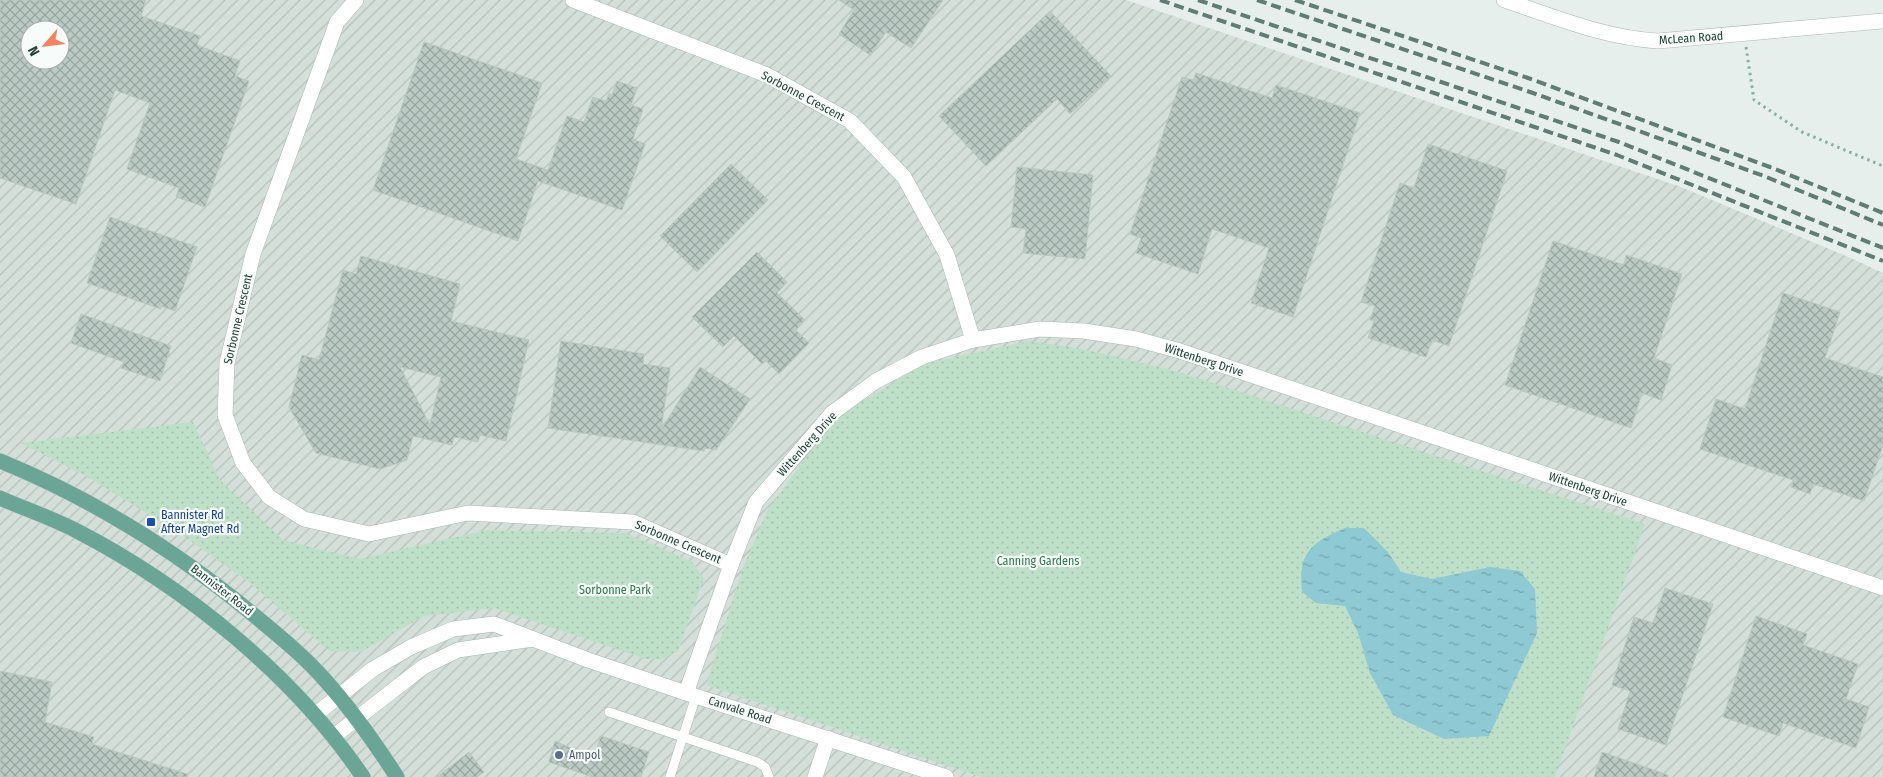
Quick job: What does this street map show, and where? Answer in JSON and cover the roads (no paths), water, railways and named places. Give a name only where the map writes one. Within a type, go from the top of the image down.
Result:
[{"type":"main road","name":"Bannister Road","points":[[0,461],[45,480],[93,504],[189,564],[281,638],[310,664],[357,719],[397,777]]},
{"type":"main road","points":[[0,498],[75,530],[168,584],[245,647],[315,715],[363,777]]},
{"type":"street","name":"Sorbonne Crescent","points":[[356,0],[337,22],[253,254],[227,363],[225,415],[243,463],[269,497],[304,519],[369,534],[468,513],[633,522],[731,565]]},
{"type":"street","name":"Sorbonne Crescent","points":[[573,0],[767,75],[850,121],[904,177],[947,255],[973,340]]},
{"type":"street","name":"McLean Road","points":[[1504,0],[1609,35],[1633,40],[1658,41],[1883,20]]},
{"type":"street","name":"Wittenberg Drive","points":[[691,694],[731,565],[756,502],[832,413],[876,381],[922,357],[973,340],[1040,329],[1084,330],[1136,339],[1190,354],[1883,588]]},
{"type":"street","name":"Canvale Road","points":[[315,715],[373,669],[403,651],[453,629],[494,624],[691,694],[946,777]]},
{"type":"street","name":"Canvale Road","points":[[333,737],[423,667],[458,650],[535,639]]},
{"type":"street","points":[[815,777],[828,738]]},
{"type":"lane","points":[[670,777],[683,736],[691,694]]},
{"type":"lane","points":[[609,712],[757,762],[765,767],[769,777]]},
{"type":"water","points":[[1345,528],[1364,528],[1388,552],[1401,572],[1432,579],[1490,567],[1520,571],[1535,589],[1537,633],[1489,736],[1444,739],[1393,715],[1370,673],[1358,633],[1345,606],[1316,603],[1302,592],[1302,568],[1309,551],[1323,539]]},
{"type":"railway","points":[[1160,0],[1617,155],[1883,261]]},
{"type":"railway","points":[[1198,0],[1619,142],[1883,248]]},
{"type":"railway","points":[[1257,0],[1533,93],[1764,176],[1883,225]]},
{"type":"railway","points":[[1295,0],[1528,78],[1770,167],[1883,213]]},
{"type":"place","name":"Bannister Rd After Magnet Rd","points":[[151,522]]},
{"type":"place","name":"Ampol","points":[[559,755]]},
{"type":"park label","name":"Canning Gardens","points":[[1038,561]]},
{"type":"park label","name":"Sorbonne Park","points":[[615,590]]}]
